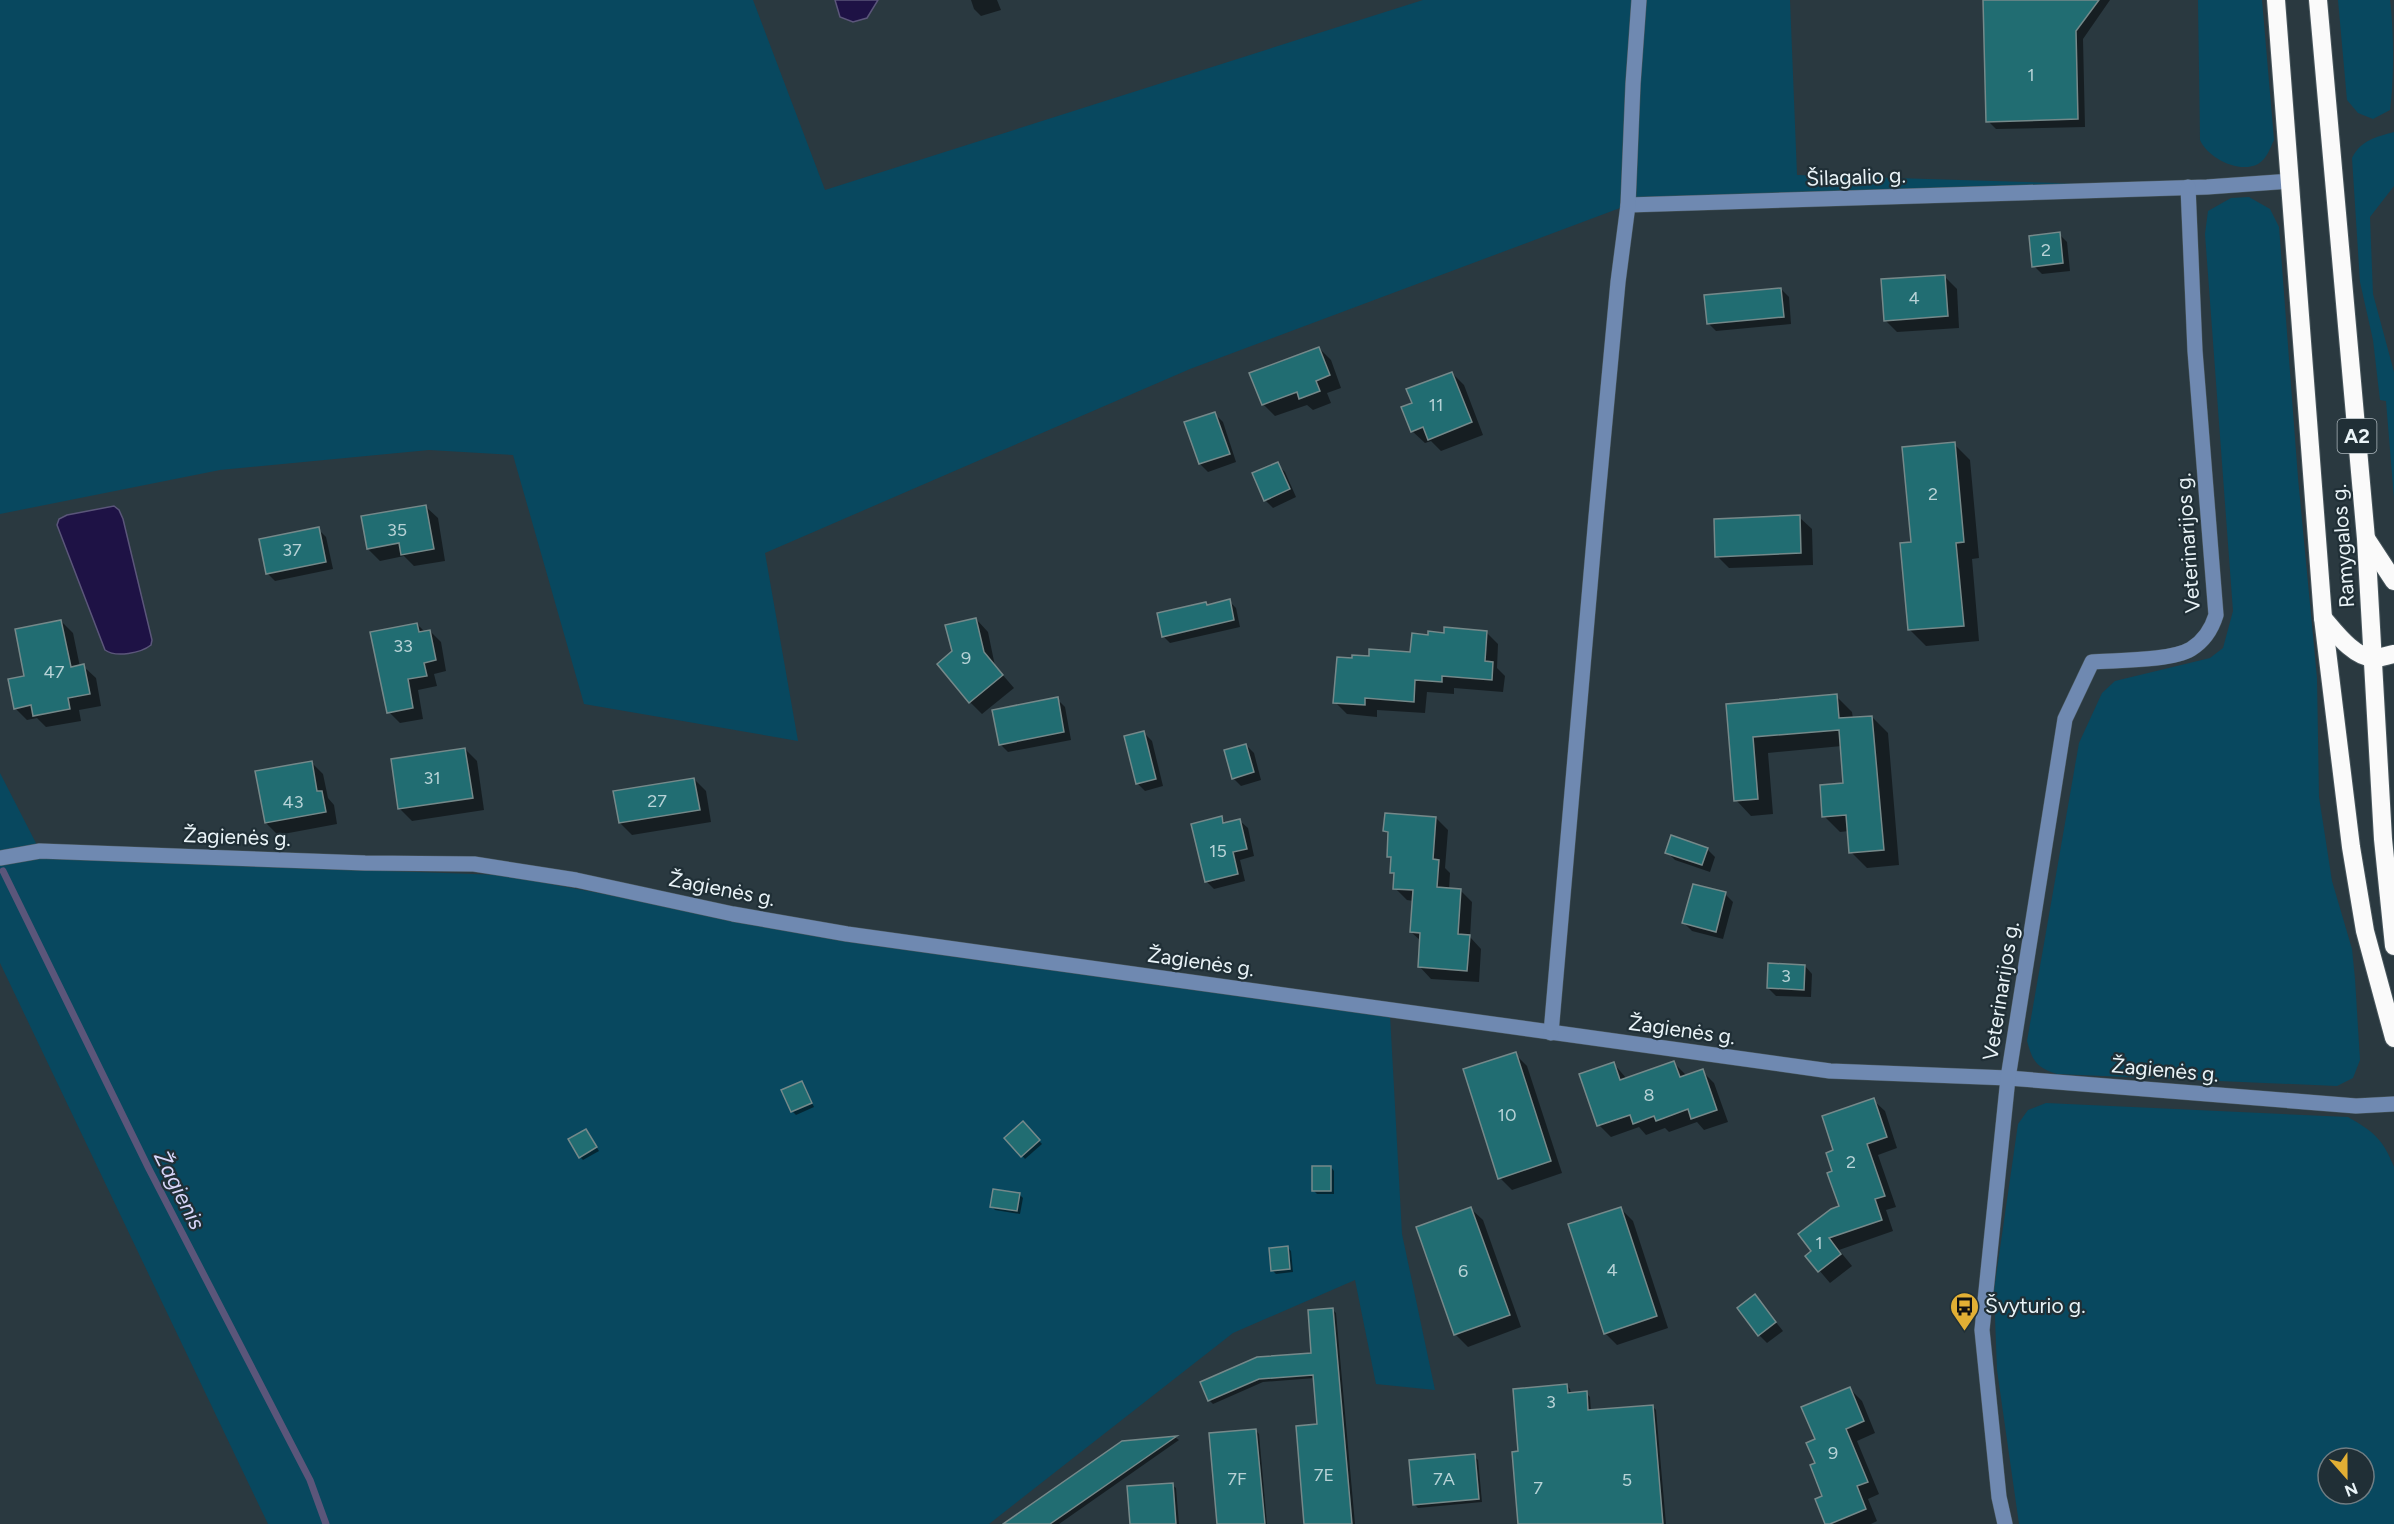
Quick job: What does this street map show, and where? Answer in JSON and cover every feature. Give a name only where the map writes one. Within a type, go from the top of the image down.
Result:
[{"type":"highway","name":"A2","points":[[2276,0],[2324,618],[2349,835],[2363,920],[2376,977],[2394,1038]]},
{"type":"highway","name":"Ramygalos g.","points":[[2318,0],[2366,539],[2384,839],[2394,946]]},
{"type":"highway","points":[[2366,539],[2394,580]]},
{"type":"highway","points":[[2324,618],[2342,640],[2358,652],[2373,659],[2394,654]]},
{"type":"street","points":[[1551,1033],[1596,517],[1618,282],[1628,205],[1639,0]]},
{"type":"street","name":"Šilagalio g.","points":[[1628,205],[2291,182]]},
{"type":"street","name":"Veterinarijos g.","points":[[2008,1078],[2065,719],[2092,662],[2174,655],[2191,649],[2211,629],[2216,615],[2195,351],[2188,187]]},
{"type":"street","name":"Žagienės g.","points":[[3,857],[40,851],[365,863],[474,864],[576,880],[733,914],[848,934],[1830,1071],[2008,1078],[2356,1106],[2394,1104]]},
{"type":"street","points":[[2005,1524],[1999,1497],[1982,1330],[2008,1078]]},
{"type":"shaded area","points":[[0,0],[753,0],[825,190],[1423,0],[1790,0],[1797,175],[2188,187],[1628,205],[1190,369],[765,553],[798,741],[584,704],[513,455],[429,450],[220,470],[0,514]]},
{"type":"shaded area","points":[[835,0],[878,0],[867,18],[853,22],[840,17]]},
{"type":"shaded area","points":[[2198,0],[2262,0],[2274,140],[2261,162],[2250,167],[2233,166],[2217,158],[2204,147],[2200,140]]},
{"type":"shaded area","points":[[2338,0],[2390,0],[2393,56],[2390,110],[2373,119],[2358,113],[2347,100]]},
{"type":"shaded area","points":[[2394,132],[2394,186],[2370,217],[2373,294],[2394,372],[2394,499],[2386,401],[2380,400],[2373,340],[2360,282],[2352,158],[2364,143]]},
{"type":"shaded area","points":[[2249,197],[2270,209],[2279,227],[2298,478],[2317,678],[2319,797],[2332,881],[2352,949],[2360,1060],[2353,1078],[2337,1086],[2057,1074],[2036,1063],[2027,1041],[2079,743],[2102,693],[2115,681],[2210,658],[2223,648],[2233,611],[2205,234],[2208,211],[2231,198]]},
{"type":"shaded area","points":[[114,506],[119,510],[123,519],[152,640],[151,645],[147,648],[122,654],[105,650],[57,525],[59,519],[67,515]]},
{"type":"shaded area","points":[[0,773],[40,851],[299,868],[502,875],[844,939],[1390,1015],[1402,1234],[1435,1390],[1376,1384],[1355,1280],[1233,1333],[989,1524],[268,1524],[0,963]]},
{"type":"shaded area","points":[[2046,1103],[2348,1117],[2377,1137],[2386,1149],[2394,1167],[2394,1524],[2019,1524],[1997,1370],[1994,1290],[2018,1124],[2028,1110]]},
{"type":"building","points":[[1983,0],[2099,0],[2076,31],[2078,119],[1986,122]]},
{"type":"building","points":[[2060,232],[2063,263],[2032,267],[2029,236]]},
{"type":"building","points":[[1945,275],[1948,316],[1884,321],[1881,279]]},
{"type":"building","points":[[1781,288],[1784,317],[1707,324],[1704,295]]},
{"type":"building","points":[[1319,347],[1330,375],[1316,381],[1320,391],[1299,399],[1297,392],[1262,405],[1249,373]]},
{"type":"building","points":[[1452,372],[1472,422],[1428,440],[1423,427],[1411,432],[1401,407],[1412,403],[1406,389]]},
{"type":"building","points":[[1215,412],[1230,454],[1199,464],[1184,422]]},
{"type":"building","points":[[1955,442],[1964,542],[1956,543],[1964,626],[1908,630],[1900,543],[1911,542],[1902,447]]},
{"type":"building","points":[[1278,462],[1290,489],[1264,501],[1252,473]]},
{"type":"building","points":[[426,505],[434,549],[401,555],[399,543],[367,549],[361,516]]},
{"type":"building","points":[[1800,515],[1801,553],[1715,557],[1714,519]]},
{"type":"building","points":[[319,527],[326,562],[266,574],[259,539]]},
{"type":"building","points":[[1230,599],[1234,620],[1162,637],[1157,613]]},
{"type":"building","points":[[976,618],[984,652],[1003,675],[969,703],[937,664],[952,651],[945,625]]},
{"type":"building","points":[[61,620],[71,667],[84,664],[90,694],[68,698],[70,709],[33,716],[31,705],[14,709],[8,679],[24,676],[15,629]]},
{"type":"building","points":[[417,623],[419,632],[430,630],[436,660],[424,663],[427,676],[408,679],[413,708],[387,713],[370,632]]},
{"type":"building","points":[[1444,627],[1487,631],[1485,661],[1493,662],[1492,680],[1442,676],[1442,682],[1415,680],[1414,702],[1365,698],[1365,705],[1333,703],[1337,657],[1369,656],[1369,649],[1410,652],[1412,633],[1428,635],[1428,631],[1444,633]]},
{"type":"building","points":[[1837,694],[1839,718],[1872,716],[1884,850],[1849,853],[1846,815],[1822,817],[1820,785],[1843,783],[1839,730],[1753,737],[1758,799],[1734,801],[1726,704]]},
{"type":"building","points":[[1058,697],[1064,732],[999,745],[992,710]]},
{"type":"building","points":[[1144,731],[1156,779],[1136,784],[1124,736]]},
{"type":"building","points":[[1246,744],[1254,772],[1232,779],[1224,750]]},
{"type":"building","points":[[465,748],[473,798],[398,809],[391,759]]},
{"type":"building","points":[[312,761],[317,791],[322,791],[326,812],[265,823],[255,771]]},
{"type":"building","points":[[694,778],[700,810],[619,823],[613,791]]},
{"type":"building","points":[[1385,813],[1436,817],[1433,859],[1439,860],[1437,887],[1461,889],[1458,934],[1470,935],[1467,971],[1418,967],[1420,933],[1410,932],[1413,890],[1393,889],[1394,873],[1390,873],[1391,857],[1387,857],[1388,832],[1383,831]]},
{"type":"building","points":[[1222,816],[1223,823],[1240,819],[1247,849],[1233,852],[1238,874],[1205,882],[1191,824]]},
{"type":"building","points":[[1671,835],[1708,848],[1702,865],[1665,853]]},
{"type":"building","points":[[1693,884],[1726,892],[1716,932],[1682,923]]},
{"type":"building","points":[[1768,963],[1805,965],[1804,990],[1767,988]]},
{"type":"building","points":[[1516,1052],[1551,1161],[1498,1179],[1463,1069]]},
{"type":"building","points":[[1674,1061],[1680,1077],[1703,1069],[1717,1110],[1691,1119],[1688,1109],[1656,1121],[1654,1116],[1633,1124],[1630,1115],[1597,1126],[1579,1074],[1614,1062],[1620,1080]]},
{"type":"building","points":[[802,1081],[812,1103],[791,1112],[781,1090]]},
{"type":"building","points":[[1874,1098],[1887,1137],[1867,1144],[1885,1196],[1875,1199],[1882,1220],[1829,1238],[1841,1254],[1818,1272],[1805,1256],[1811,1251],[1798,1234],[1831,1209],[1839,1206],[1827,1173],[1832,1171],[1826,1153],[1833,1150],[1822,1116]]},
{"type":"building","points":[[1023,1121],[1040,1140],[1021,1157],[1004,1138]]},
{"type":"building","points":[[586,1129],[597,1147],[579,1158],[568,1139]]},
{"type":"building","points":[[1312,1166],[1331,1166],[1331,1191],[1312,1191]]},
{"type":"building","points":[[993,1189],[1020,1193],[1017,1211],[990,1207]]},
{"type":"building","points":[[1471,1207],[1510,1315],[1454,1335],[1416,1227]]},
{"type":"building","points":[[1621,1207],[1657,1316],[1604,1334],[1568,1224]]},
{"type":"building","points":[[1288,1246],[1290,1269],[1271,1271],[1269,1248]]},
{"type":"building","points":[[1755,1294],[1776,1322],[1758,1336],[1737,1308]]},
{"type":"building","points":[[1333,1308],[1352,1524],[1304,1524],[1296,1426],[1317,1424],[1313,1375],[1259,1379],[1208,1401],[1200,1382],[1257,1357],[1311,1353],[1308,1310]]},
{"type":"building","points":[[1567,1384],[1568,1393],[1587,1391],[1588,1410],[1653,1405],[1663,1524],[1518,1524],[1512,1452],[1518,1451],[1513,1389]]},
{"type":"building","points":[[1850,1387],[1864,1421],[1846,1429],[1868,1482],[1857,1486],[1866,1509],[1825,1524],[1815,1499],[1822,1496],[1810,1465],[1815,1463],[1806,1443],[1815,1439],[1801,1407]]},
{"type":"building","points":[[1256,1429],[1265,1524],[1217,1524],[1209,1433]]},
{"type":"building","points":[[1177,1436],[1050,1524],[1003,1524],[1122,1441]]},
{"type":"building","points":[[1475,1454],[1479,1499],[1413,1505],[1409,1460]]},
{"type":"building","points":[[1173,1483],[1176,1524],[1130,1524],[1127,1486]]},
{"type":"waterway","name":"Žagienis","points":[[3,871],[149,1169],[310,1480],[326,1524]]},
{"type":"place","name":"Švyturio g.","points":[[1964,1332]]}]
